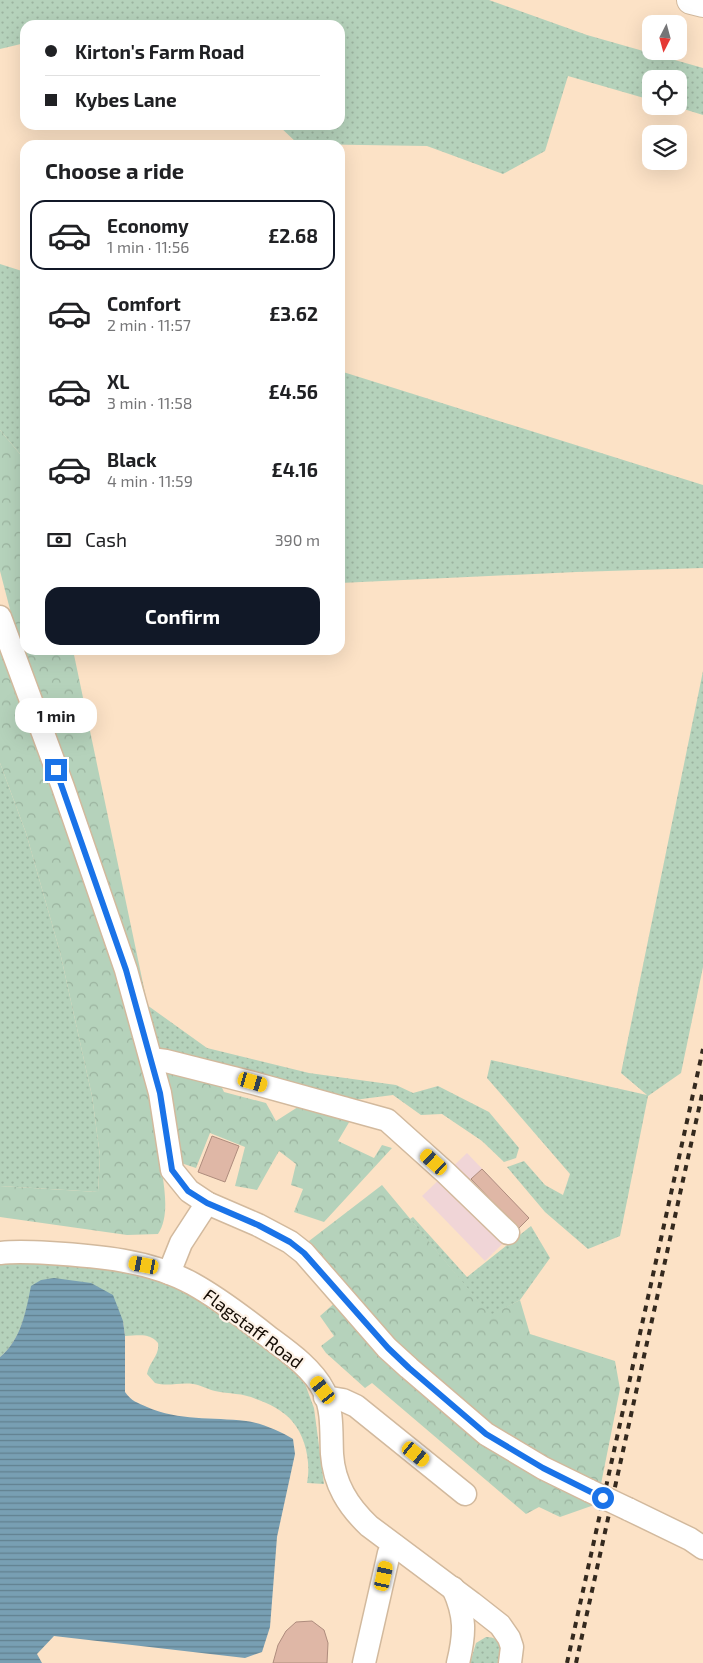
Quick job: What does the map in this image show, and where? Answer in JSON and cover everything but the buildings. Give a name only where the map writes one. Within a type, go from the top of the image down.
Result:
[{"type":"highway","points":[[691,0],[703,3]]},
{"type":"street","points":[[0,617],[63,787],[126,970],[160,1093],[172,1170],[188,1191],[207,1203],[258,1225],[290,1242],[304,1253],[388,1348],[479,1428],[543,1468],[703,1548]]},
{"type":"street","points":[[151,1059],[166,1060],[253,1082],[386,1120],[446,1173],[508,1233]]},
{"type":"street","points":[[169,1273],[184,1238],[207,1203]]},
{"type":"street","name":"Flagstaff Road","points":[[0,1253],[74,1254],[135,1264],[169,1273],[193,1284],[238,1314],[302,1363],[323,1390],[331,1416],[332,1456],[339,1487],[355,1512],[369,1526],[500,1625]]},
{"type":"street","points":[[325,1397],[343,1400],[356,1406],[465,1494]]},
{"type":"street","points":[[364,1663],[389,1553],[394,1545]]},
{"type":"street","points":[[453,1588],[462,1613],[460,1652]]},
{"type":"street","points":[[460,1652],[479,1629],[500,1625],[509,1638],[512,1647],[510,1663]]},
{"type":"shaded area","points":[[467,1153],[529,1218],[485,1261],[422,1196]]},
{"type":"green space","points":[[0,0],[489,0],[587,35],[642,51],[642,60],[675,60],[703,68],[703,115],[687,110],[687,70],[642,70],[642,97],[568,76],[545,151],[503,174],[427,146],[345,145],[345,140],[294,140],[283,130],[345,130],[345,20],[20,20],[20,44],[0,49]]},
{"type":"green space","points":[[0,264],[20,270],[20,454],[0,430]]},
{"type":"green space","points":[[345,373],[703,485],[703,568],[345,583]]},
{"type":"green space","points":[[0,430],[20,454],[20,655],[74,655],[161,1069],[218,1079],[224,1092],[266,1103],[276,1121],[301,1105],[351,1119],[338,1141],[374,1158],[382,1145],[392,1148],[324,1222],[294,1212],[303,1189],[291,1185],[296,1164],[279,1151],[257,1190],[235,1186],[245,1147],[210,1133],[196,1168],[159,1153],[165,1205],[162,1225],[158,1234],[127,1235],[0,1217],[0,1186],[98,1192],[100,1156],[92,1096],[60,952],[26,833],[0,763],[0,639],[18,640],[0,571]]},
{"type":"green space","points":[[703,671],[703,967],[681,1073],[648,1096],[620,1236],[588,1249],[545,1212],[507,1167],[524,1161],[545,1185],[563,1195],[570,1174],[487,1078],[491,1060],[647,1095],[621,1073]]},
{"type":"green space","points":[[0,763],[26,833],[60,952],[92,1096],[100,1156],[98,1192],[0,1186]]},
{"type":"green space","points":[[147,1005],[207,1048],[309,1073],[396,1085],[413,1093],[438,1086],[489,1112],[519,1148],[516,1158],[504,1162],[482,1141],[442,1114],[421,1115],[393,1095],[354,1100],[157,1049]]},
{"type":"green space","points":[[382,1185],[490,1315],[520,1300],[530,1334],[615,1361],[620,1389],[597,1504],[560,1517],[539,1507],[526,1514],[372,1383],[365,1388],[326,1353],[321,1346],[334,1336],[320,1316],[346,1293],[309,1241]]},
{"type":"green space","points":[[413,1217],[467,1277],[531,1226],[550,1258],[520,1300],[490,1316],[410,1219]]},
{"type":"green space","points":[[0,1263],[72,1264],[151,1277],[172,1285],[202,1301],[281,1356],[305,1384],[314,1408],[324,1484],[307,1483],[308,1459],[304,1442],[297,1427],[285,1414],[251,1397],[215,1391],[193,1384],[165,1385],[155,1383],[147,1374],[156,1355],[158,1343],[147,1336],[125,1336],[123,1321],[32,1286],[18,1334],[0,1357]]},
{"type":"green space","points":[[486,1637],[496,1639],[500,1645],[501,1663],[470,1663],[476,1643]]},
{"type":"water","points":[[54,1278],[91,1283],[113,1295],[123,1321],[125,1336],[125,1392],[132,1400],[171,1415],[246,1421],[277,1430],[293,1439],[295,1454],[277,1537],[270,1627],[262,1652],[245,1658],[54,1636],[37,1654],[42,1663],[0,1663],[0,1357],[18,1334],[25,1315],[31,1286],[41,1280]]},
{"type":"railway","points":[[567,1663],[703,1049]]},
{"type":"railway","points":[[576,1663],[703,1090]]},
{"type":"route","points":[[56,770],[126,970],[160,1093],[172,1170],[188,1191],[207,1203],[258,1225],[290,1242],[304,1253],[388,1348],[486,1434],[543,1468],[603,1498]]}]
